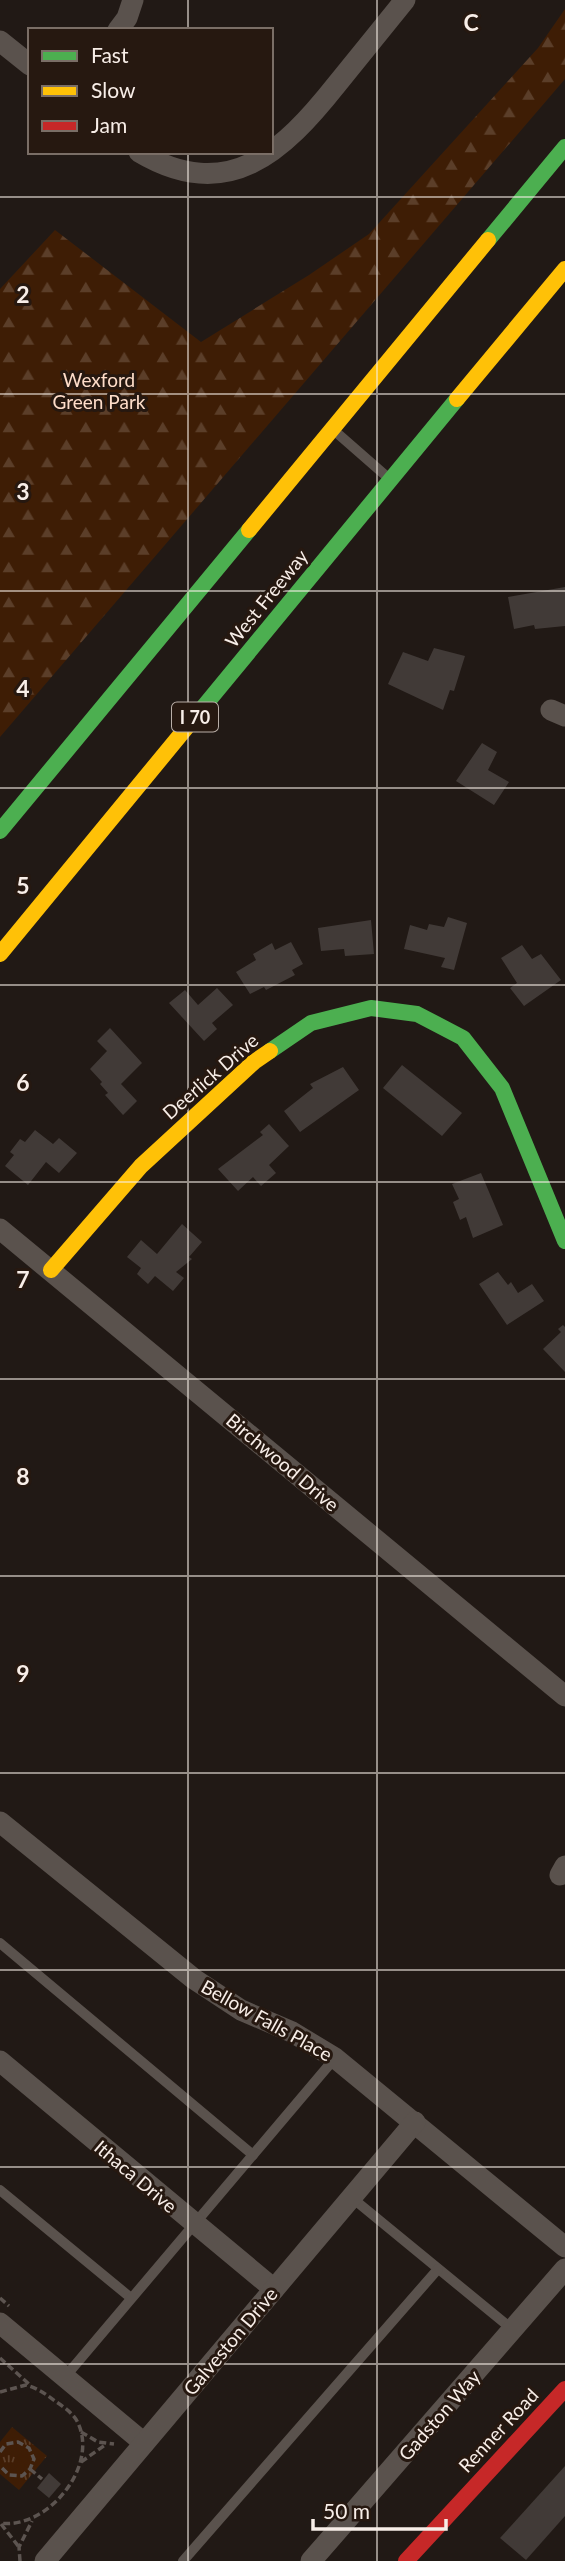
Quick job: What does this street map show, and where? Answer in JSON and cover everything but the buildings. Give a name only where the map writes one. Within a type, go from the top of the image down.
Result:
[{"type":"main road","points":[[0,831],[565,147]]},
{"type":"main road","name":"West Freeway","points":[[0,954],[565,269]]},
{"type":"main road","name":"Deerlick Drive","points":[[51,1270],[141,1166],[254,1062],[311,1023],[371,1007],[418,1014],[463,1038],[502,1088],[565,1241]]},
{"type":"main road","name":"Renner Road","points":[[406,2561],[565,2389]]},
{"type":"street","points":[[120,28],[127,18],[133,0]]},
{"type":"street","points":[[273,149],[303,126],[405,0]]},
{"type":"street","points":[[0,41],[28,63]]},
{"type":"street","points":[[142,154],[156,163],[193,172],[217,173],[254,164],[267,154]]},
{"type":"street","name":"Birchwood Drive","points":[[0,1228],[565,1696]]},
{"type":"street","name":"Bellow Falls Place","points":[[0,1822],[194,1979],[241,2010],[292,2032],[335,2058],[565,2247]]},
{"type":"street","name":"Ithaca Drive","points":[[0,2061],[274,2289]]},
{"type":"street","name":"Galveston Drive","points":[[45,2561],[415,2122]]},
{"type":"street","name":"Gadston Way","points":[[311,2561],[565,2269]]},
{"type":"street","points":[[0,2323],[144,2443]]},
{"type":"lane","points":[[332,429],[391,480]]},
{"type":"lane","points":[[0,1943],[253,2155]]},
{"type":"lane","points":[[65,2378],[335,2058]]},
{"type":"lane","points":[[0,2190],[131,2298]]},
{"type":"lane","points":[[351,2197],[513,2330]]},
{"type":"lane","points":[[183,2561],[438,2269]]},
{"type":"path","points":[[0,2358],[33,2387],[66,2409],[78,2422],[81,2432],[80,2463]]},
{"type":"path","points":[[0,2392],[17,2387],[33,2387]]},
{"type":"path","points":[[20,2561],[19,2547],[34,2518],[58,2493],[80,2463],[105,2445],[81,2432]]},
{"type":"path","points":[[0,2452],[10,2443],[23,2443],[34,2459],[30,2469],[22,2476],[13,2477],[0,2466]]},
{"type":"path","points":[[30,2469],[42,2479]]},
{"type":"path","points":[[0,2523],[26,2522],[34,2518]]},
{"type":"path","points":[[0,2523],[19,2547]]},
{"type":"green space","name":"Wexford Green Park","points":[[565,9],[565,79],[0,737],[0,289],[55,230],[201,342],[369,234],[538,48]]},
{"type":"green space","points":[[12,2427],[47,2456],[19,2490],[0,2474],[0,2442]]},
{"type":"traffic: fast","points":[[488,240],[565,147]]},
{"type":"traffic: fast","points":[[191,722],[457,399]]},
{"type":"traffic: fast","points":[[0,831],[249,530]]},
{"type":"traffic: fast","points":[[270,1051],[311,1023],[371,1008],[417,1014],[463,1038],[502,1088],[565,1241]]},
{"type":"traffic: slow","points":[[249,530],[488,240]]},
{"type":"traffic: slow","points":[[457,399],[565,269]]},
{"type":"traffic: slow","points":[[0,954],[191,722]]},
{"type":"traffic: slow","points":[[51,1270],[141,1166],[254,1062],[270,1051]]},
{"type":"traffic: jam","points":[[406,2561],[565,2389]]}]
